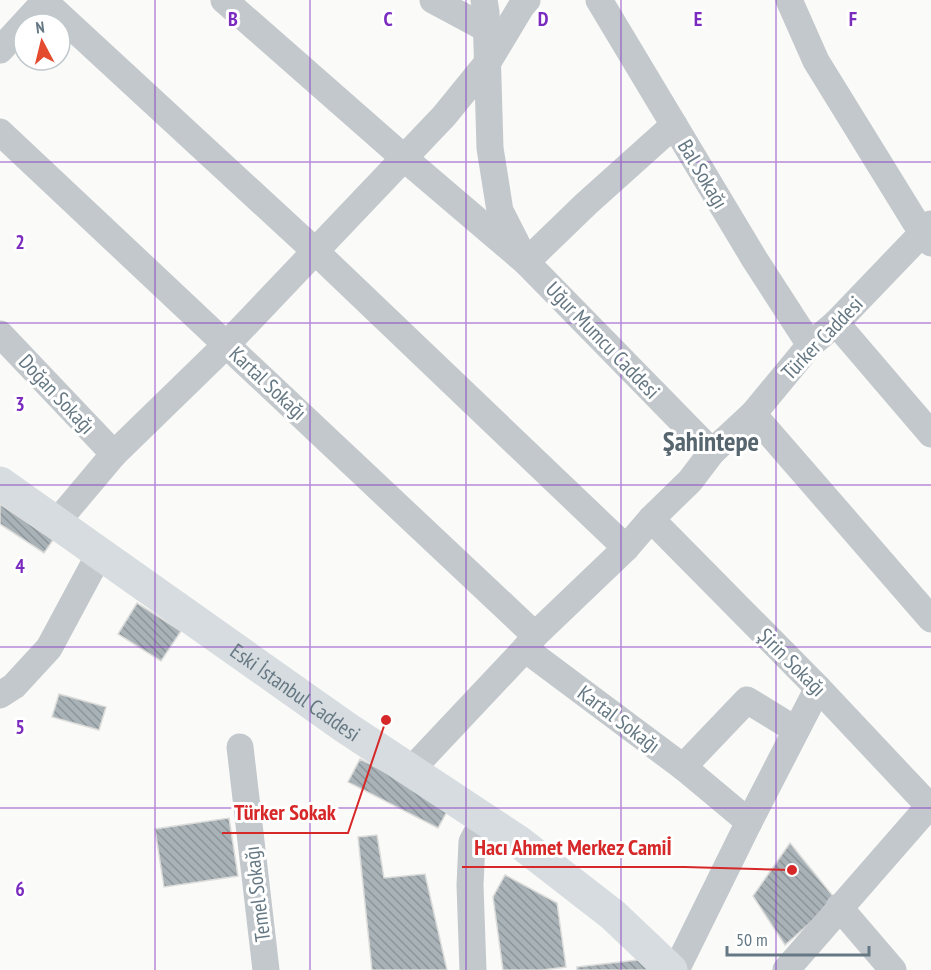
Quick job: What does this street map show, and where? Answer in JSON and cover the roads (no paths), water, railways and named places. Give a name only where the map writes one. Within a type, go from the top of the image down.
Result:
[{"type":"main road","name":"Eski İstanbul Caddesi","points":[[0,483],[336,720],[519,842],[613,915],[674,970]]},
{"type":"street","points":[[0,50],[45,0],[315,251],[626,548]]},
{"type":"street","points":[[224,0],[526,262],[586,204],[674,125]]},
{"type":"street","points":[[433,0],[487,29]]},
{"type":"street","name":"Uğur Mumcu Caddesi","points":[[484,0],[487,29],[490,148],[500,211],[526,262],[712,452]]},
{"type":"street","points":[[56,524],[114,454],[226,345],[444,116],[488,62],[527,0]]},
{"type":"street","name":"Bal Sokağı","points":[[599,0],[755,260],[810,345]]},
{"type":"street","points":[[789,0],[816,62],[928,234]]},
{"type":"street","name":"Kartal Sokağı","points":[[0,132],[226,345],[530,642],[749,822]]},
{"type":"street","name":"Türker Caddesi","points":[[712,452],[753,414],[810,345],[928,234]]},
{"type":"street","points":[[836,323],[931,434]]},
{"type":"street","name":"Doğan Sokağı","points":[[0,334],[114,454]]},
{"type":"street","points":[[753,414],[931,619]]},
{"type":"street","points":[[411,770],[530,642],[626,548],[651,519],[690,481],[712,452]]},
{"type":"street","name":"Şirin Sokağı","points":[[651,519],[931,806]]},
{"type":"street","points":[[0,695],[14,686],[49,648],[100,553]]},
{"type":"street","points":[[674,970],[818,688]]},
{"type":"street","points":[[683,767],[747,700],[796,730]]},
{"type":"street","name":"Temel Sokağı","points":[[240,747],[266,970]]},
{"type":"street","points":[[786,970],[839,907],[931,806]]},
{"type":"street","points":[[472,970],[470,885],[472,842],[484,819]]},
{"type":"street","points":[[839,907],[893,970]]},
{"type":"place","name":"Türker Sokak","points":[[386,720]]},
{"type":"place","name":"Hacı Ahmet Merkez Camiİ","points":[[792,870]]},
{"type":"district","name":"Şahintepe","points":[[711,441]]}]
